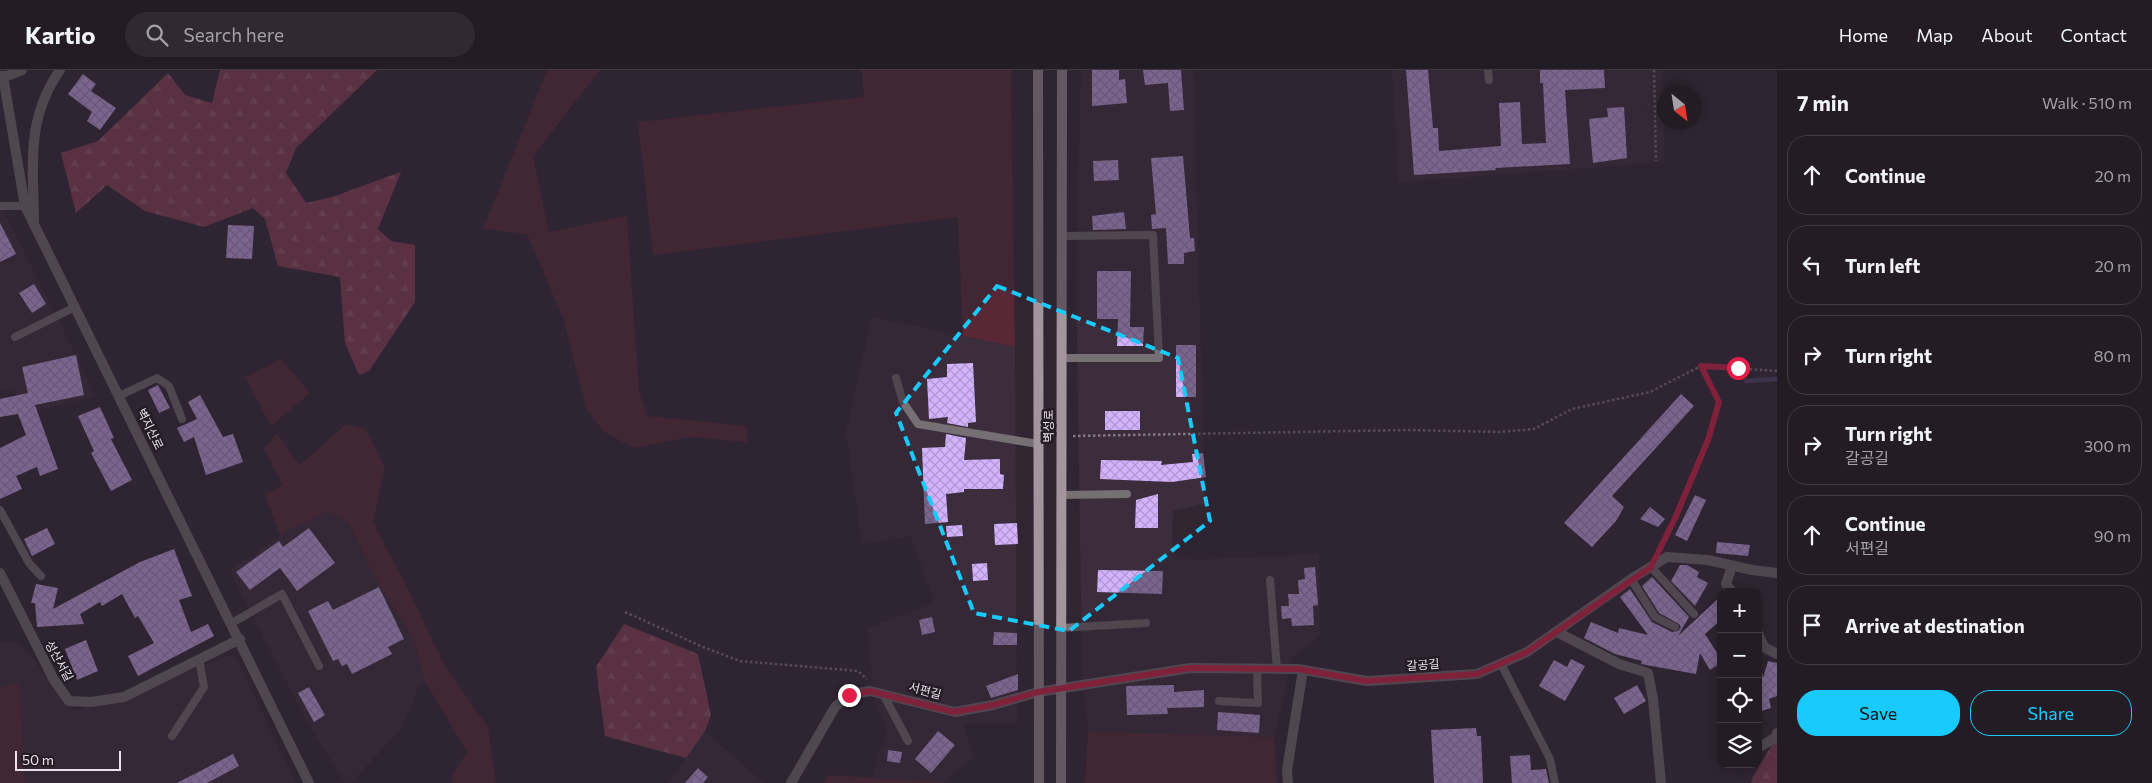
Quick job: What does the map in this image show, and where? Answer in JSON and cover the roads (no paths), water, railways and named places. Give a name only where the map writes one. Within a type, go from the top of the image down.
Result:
[{"type":"main road","name":"벽성로","points":[[1038,70],[1039,783]]},
{"type":"main road","name":"벽성로","points":[[1061,783],[1062,70]]},
{"type":"street","points":[[2,76],[22,70]]},
{"type":"street","points":[[34,224],[32,140],[47,89],[60,70]]},
{"type":"street","name":"벽지산로","points":[[2,76],[25,206],[240,639],[309,783]]},
{"type":"street","name":"갈공길","points":[[1038,692],[1190,668],[1303,670],[1366,681],[1477,674],[1527,652],[1631,578],[1666,557],[1708,560],[1777,573]]},
{"type":"street","points":[[1729,588],[1726,584],[1732,566]]},
{"type":"street","name":"성산서길","points":[[0,574],[54,680],[69,701],[91,702],[124,697],[240,639]]},
{"type":"street","points":[[1557,632],[1619,664],[1648,673],[1653,699],[1661,783]]},
{"type":"street","points":[[1762,642],[1764,647],[1777,654]]},
{"type":"street","points":[[1288,783],[1286,770],[1303,670]]},
{"type":"street","name":"서편길","points":[[791,783],[835,707],[849,695],[870,691],[954,712],[993,705],[1038,692]]},
{"type":"street","points":[[1762,746],[1776,737],[1777,733]]},
{"type":"lane","points":[[1488,70],[1489,80]]},
{"type":"lane","points":[[0,206],[25,206]]},
{"type":"lane","points":[[1061,236],[1153,235],[1159,358],[1061,358]]},
{"type":"lane","points":[[15,337],[76,308]]},
{"type":"lane","points":[[119,396],[157,378],[168,386],[182,419]]},
{"type":"lane","points":[[896,378],[903,402],[918,424],[1038,444]]},
{"type":"lane","points":[[1061,495],[1128,494]]},
{"type":"lane","points":[[0,510],[30,563],[41,576]]},
{"type":"lane","points":[[1651,567],[1694,614]]},
{"type":"lane","points":[[1631,578],[1655,618],[1675,627]]},
{"type":"lane","points":[[1270,580],[1277,669]]},
{"type":"lane","points":[[232,623],[282,594],[319,666]]},
{"type":"lane","points":[[1061,628],[1146,623]]},
{"type":"lane","points":[[172,736],[204,687],[200,659]]},
{"type":"lane","points":[[1501,664],[1550,759],[1554,783]]},
{"type":"lane","points":[[1219,701],[1258,703],[1257,668]]},
{"type":"lane","points":[[883,694],[908,741]]},
{"type":"waterway","points":[[1746,381],[1777,379]]}]
